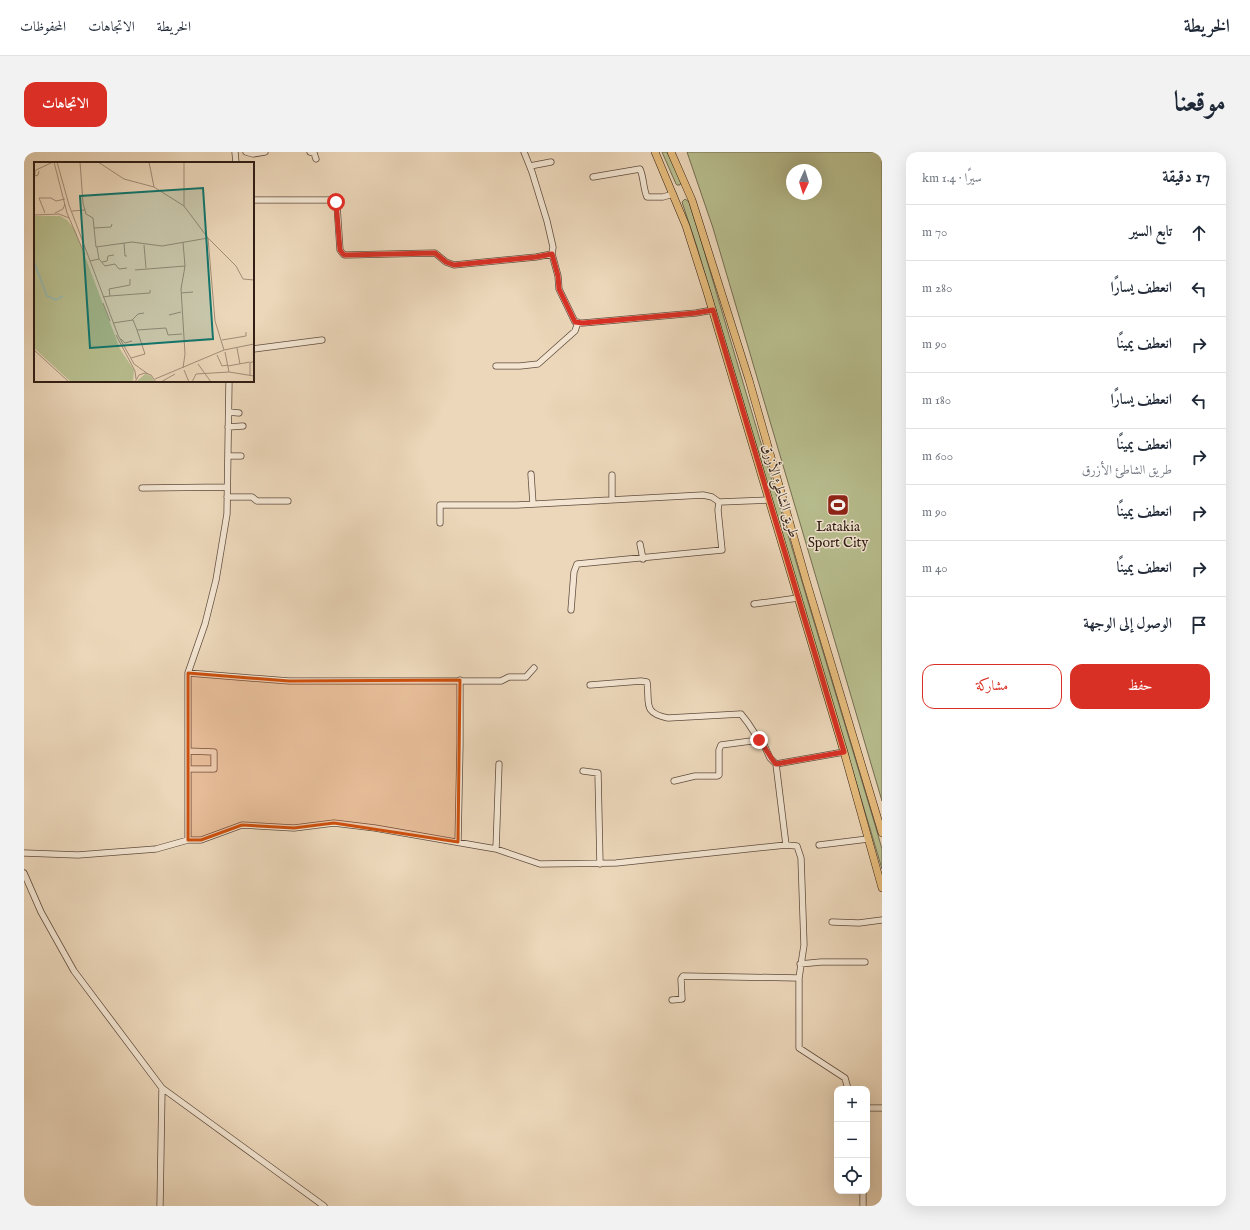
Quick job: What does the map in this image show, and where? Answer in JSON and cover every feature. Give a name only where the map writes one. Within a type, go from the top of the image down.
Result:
[{"type":"main road","name":"طريق الشاطئ الأزرق","points":[[655,152],[686,226],[713,310],[844,752],[882,888]]},
{"type":"main road","name":"طريق الشاطئ الأزرق","points":[[671,152],[692,200],[749,380],[806,580],[882,833]]},
{"type":"street","points":[[235,152],[236,162]]},
{"type":"street","points":[[246,152],[253,154],[265,152]]},
{"type":"street","points":[[310,152],[314,153],[316,159]]},
{"type":"street","points":[[524,152],[530,166],[551,236],[553,247],[552,254],[558,276],[559,289],[575,322],[696,313],[713,310]]},
{"type":"street","points":[[530,166],[551,162]]},
{"type":"street","points":[[593,177],[640,169],[643,175],[647,197],[663,197],[673,194]]},
{"type":"street","points":[[254,200],[334,200],[336,205],[340,250],[345,255],[435,253],[446,262],[454,265],[552,254]]},
{"type":"street","points":[[496,366],[538,364],[575,331],[578,322]]},
{"type":"street","points":[[254,349],[322,340]]},
{"type":"street","points":[[188,840],[188,673],[205,624],[216,580],[227,514],[229,382]]},
{"type":"street","points":[[229,412],[239,413]]},
{"type":"street","points":[[228,427],[243,426]]},
{"type":"street","points":[[228,456],[241,456]]},
{"type":"street","points":[[531,474],[533,504]]},
{"type":"street","points":[[612,475],[612,500]]},
{"type":"street","points":[[142,488],[227,487]]},
{"type":"street","points":[[440,523],[440,505],[533,504],[703,496],[712,497],[719,502],[769,500]]},
{"type":"street","points":[[227,497],[252,497],[257,501],[288,501]]},
{"type":"street","points":[[571,610],[574,572],[577,564],[643,559],[722,550],[718,510],[719,502]]},
{"type":"street","points":[[640,544],[643,559]]},
{"type":"street","points":[[754,604],[798,598]]},
{"type":"street","points":[[188,673],[289,681],[501,681],[509,677],[526,677],[534,668]]},
{"type":"street","points":[[458,842],[460,680]]},
{"type":"street","points":[[590,685],[641,681],[647,682],[650,711],[656,716],[668,718],[740,714],[764,745],[770,758],[776,764],[786,844]]},
{"type":"street","points":[[674,780],[695,776],[717,776],[719,775],[719,750],[721,745],[759,740]]},
{"type":"street","points":[[188,751],[214,752],[214,769],[188,769]]},
{"type":"street","points":[[776,764],[844,752]]},
{"type":"street","points":[[496,849],[499,764]]},
{"type":"street","points":[[583,771],[598,773],[600,864]]},
{"type":"street","points":[[24,853],[78,855],[156,849],[188,840],[201,840],[242,825],[294,828],[334,823],[375,828],[496,849],[540,864],[600,864],[786,844],[797,846],[801,858],[804,946],[799,978],[798,1048],[845,1078],[847,1086]]},
{"type":"street","points":[[819,845],[868,839]]},
{"type":"street","points":[[24,873],[41,912],[74,971],[162,1088],[324,1206]]},
{"type":"street","points":[[832,922],[859,923],[882,920]]},
{"type":"street","points":[[800,964],[821,962],[865,962]]},
{"type":"street","points":[[672,1000],[682,999],[681,979],[683,976],[799,978]]},
{"type":"street","points":[[160,1206],[162,1088]]},
{"type":"street","points":[[870,1108],[882,1108]]},
{"type":"street","points":[[863,1194],[863,1206]]},
{"type":"highlighted area","points":[[188,673],[289,681],[460,680],[458,842],[334,823],[294,828],[242,825],[201,840],[188,840]]},
{"type":"green space","points":[[662,152],[667,152],[681,182],[680,185],[676,184]]},
{"type":"green space","name":"Latakia Sport City","points":[[687,152],[882,152],[882,801],[713,228]]},
{"type":"green space","points":[[685,199],[689,202],[702,244],[876,828],[882,849],[882,869],[697,247],[682,202]]},
{"type":"place","name":"Latakia Sport City","points":[[838,505]]},
{"type":"route","points":[[336,202],[340,250],[341,253],[345,255],[435,253],[446,262],[454,265],[465,265],[552,254],[556,262],[559,289],[575,322],[583,323],[696,313],[713,310],[844,752],[776,764],[770,758],[764,745],[759,740]]}]
